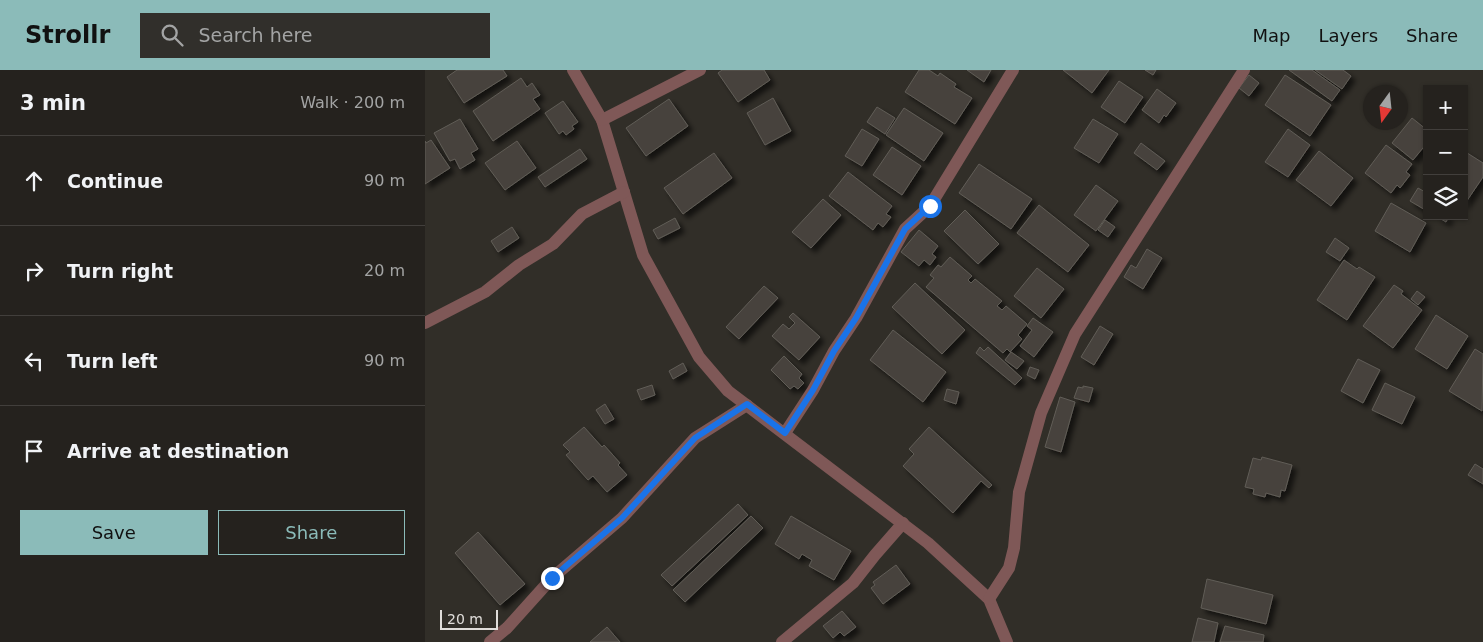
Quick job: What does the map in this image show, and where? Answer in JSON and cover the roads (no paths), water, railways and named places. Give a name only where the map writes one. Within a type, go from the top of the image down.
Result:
[{"type":"street","points":[[573,70],[602,120],[643,255],[699,357],[728,391],[903,523],[928,543],[989,599],[1007,642]]},
{"type":"street","points":[[602,120],[700,70]]},
{"type":"street","points":[[785,433],[856,318],[905,229],[930,206],[1013,70]]},
{"type":"street","points":[[989,599],[1009,568],[1014,548],[1019,492],[1041,413],[1075,334],[1244,70]]},
{"type":"street","points":[[425,323],[485,292],[519,265],[553,244],[582,214],[624,192]]},
{"type":"street","points":[[491,642],[507,628],[552,578],[622,518],[695,438],[747,404]]},
{"type":"street","points":[[782,642],[853,583],[903,523]]}]
